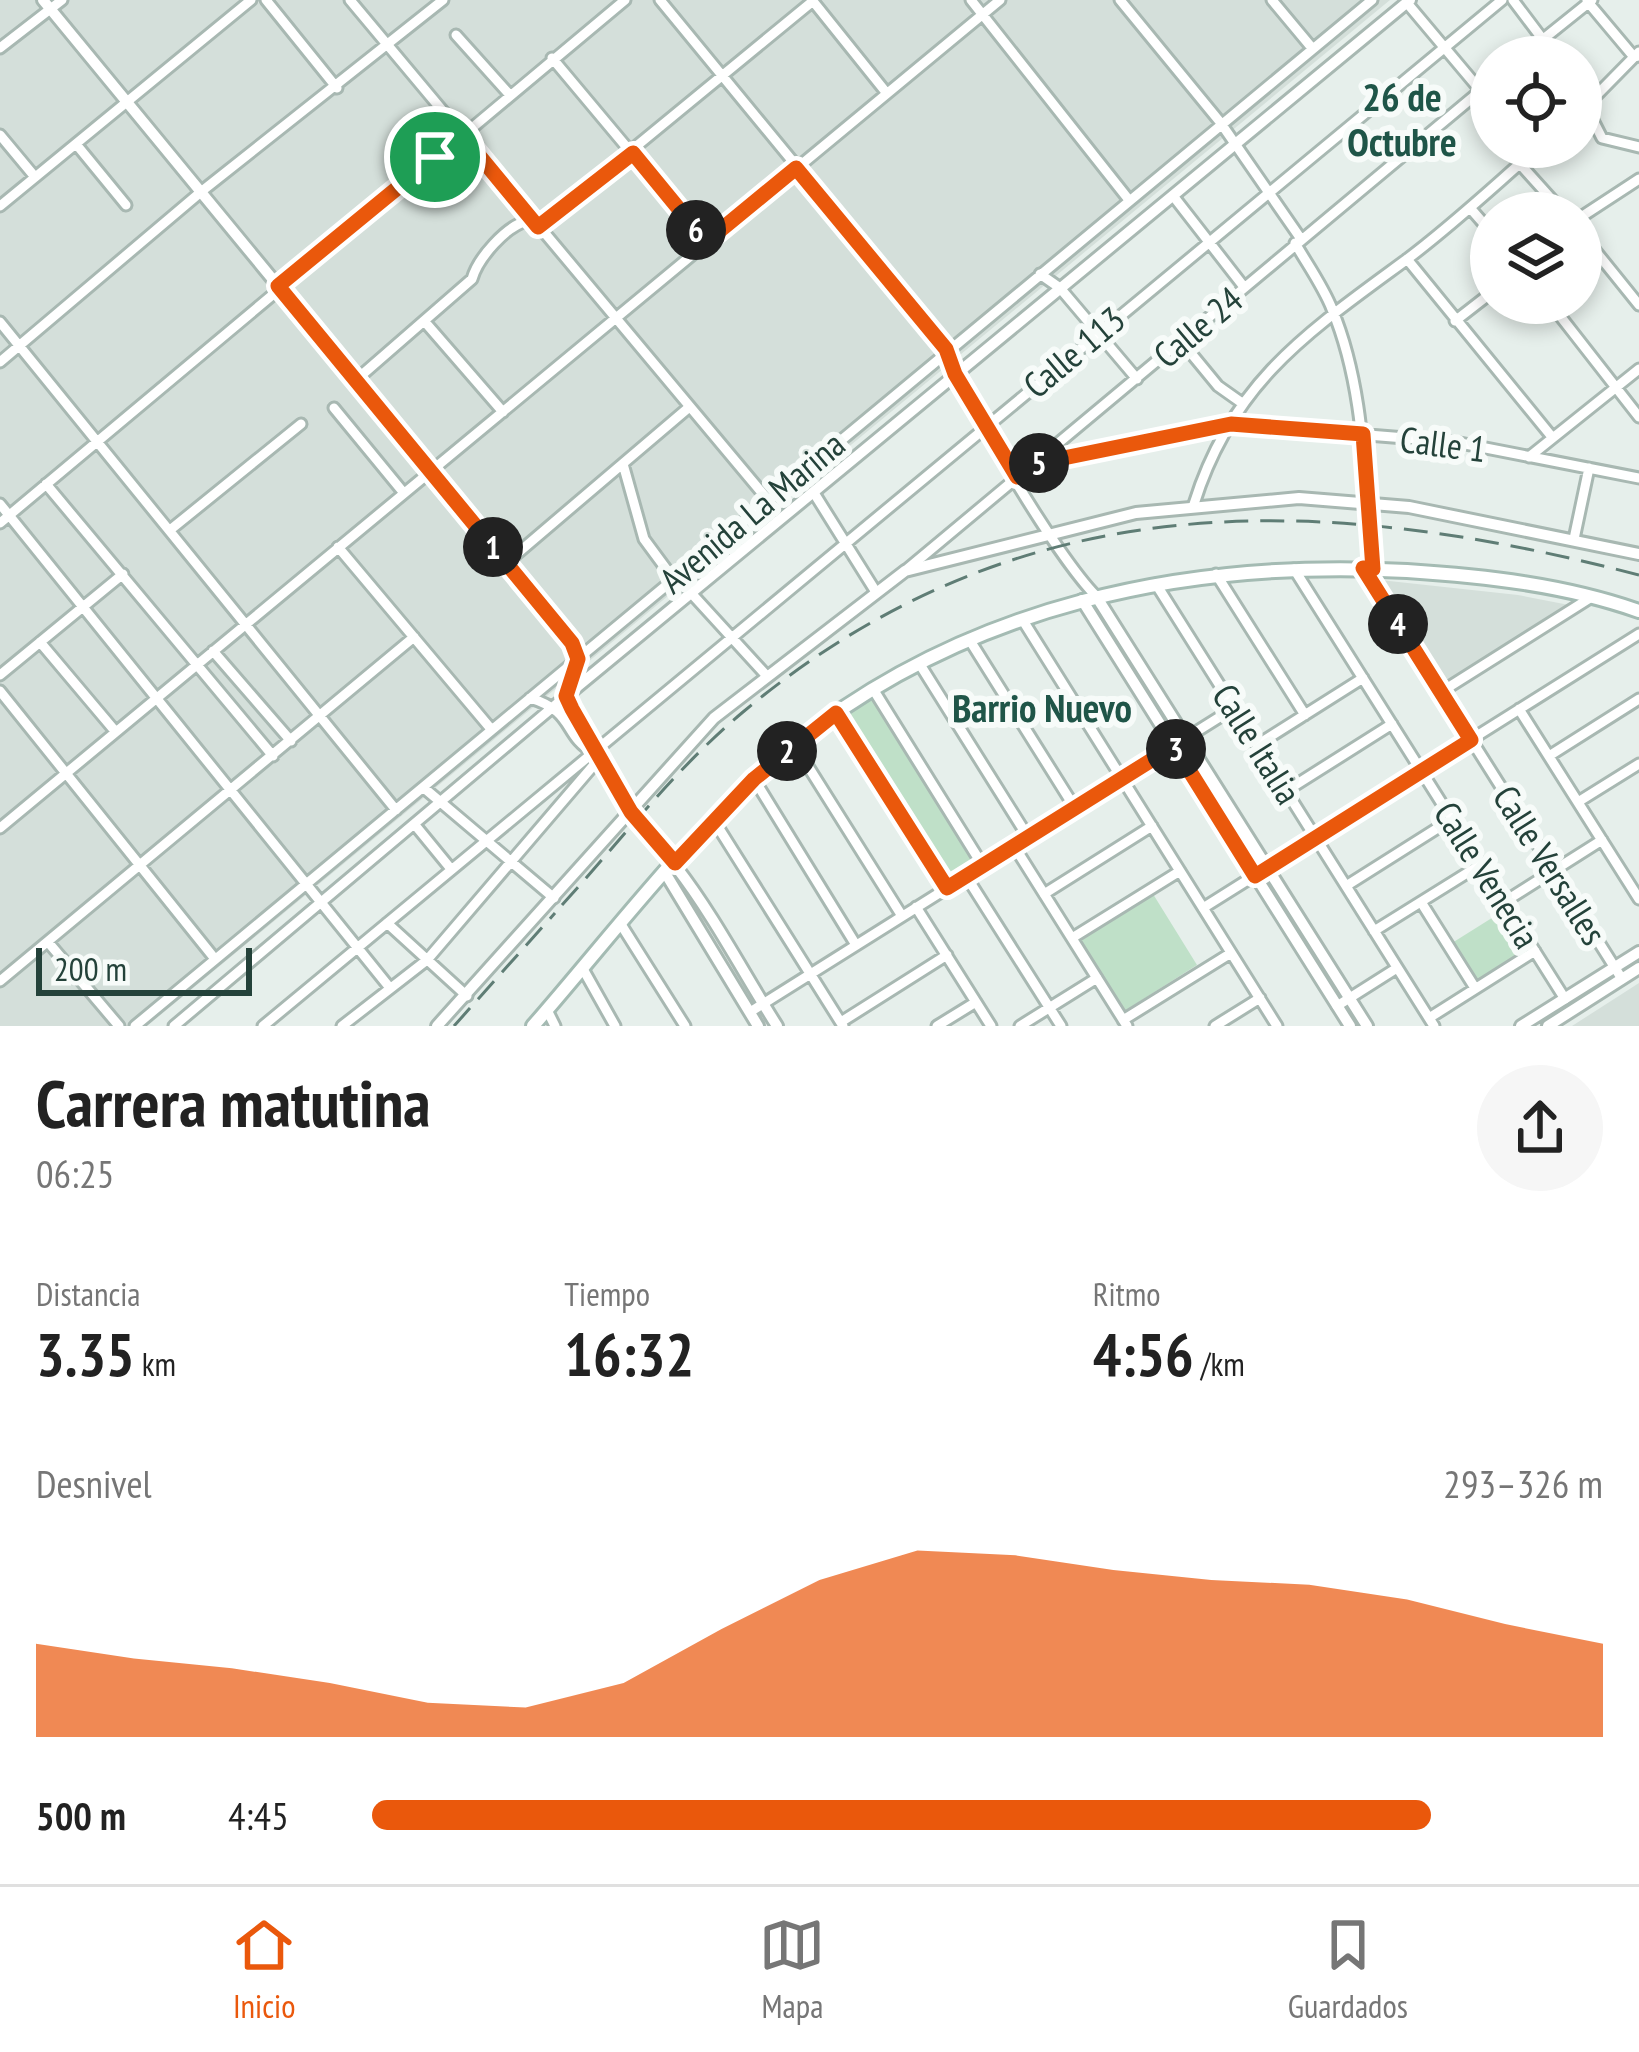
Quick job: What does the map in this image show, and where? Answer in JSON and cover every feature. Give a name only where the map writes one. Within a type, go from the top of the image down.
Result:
[{"type":"main road","points":[[533,1026],[713,819],[794,744],[919,663],[1022,619],[1156,584],[1294,569],[1368,569],[1505,580],[1639,611]]},
{"type":"street","points":[[0,48],[47,5],[62,0]]},
{"type":"street","points":[[0,206],[251,0]]},
{"type":"street","points":[[266,0],[337,88]]},
{"type":"street","points":[[350,0],[687,409],[768,500]]},
{"type":"street","points":[[0,362],[202,191],[443,0]]},
{"type":"street","points":[[5,519],[625,0]]},
{"type":"street","points":[[661,0],[946,349],[955,374],[1085,585],[1174,746],[1350,1026]]},
{"type":"street","points":[[538,227],[813,0],[885,91]]},
{"type":"street","points":[[971,0],[1129,200]]},
{"type":"street","points":[[0,828],[1000,0]]},
{"type":"street","points":[[1120,0],[1220,122],[1298,241],[1333,310],[1363,434],[1368,569]]},
{"type":"street","points":[[1272,0],[1312,48]]},
{"type":"street","name":"Avenida La Marina","points":[[135,1026],[1372,0]]},
{"type":"street","name":"Calle 113","points":[[596,757],[730,637],[1502,0]]},
{"type":"street","points":[[1513,0],[1542,36]]},
{"type":"street","points":[[1409,1],[1470,76]]},
{"type":"street","name":"Avenida La Marina","points":[[174,1026],[1409,1]]},
{"type":"street","points":[[1548,36],[1589,1],[1637,56],[1602,87]]},
{"type":"street","points":[[47,5],[572,643],[578,659],[566,696],[596,757],[662,854],[675,863],[777,1026]]},
{"type":"street","points":[[456,35],[509,94]]},
{"type":"street","points":[[552,58],[706,242]]},
{"type":"street","name":"Calle 24","points":[[904,571],[1470,99]]},
{"type":"street","points":[[0,135],[35,177]]},
{"type":"street","points":[[1602,138],[1638,148]]},
{"type":"street","points":[[76,144],[125,205]]},
{"type":"street","points":[[1489,192],[1516,168]]},
{"type":"street","points":[[1524,168],[1545,192]]},
{"type":"street","points":[[1602,203],[1639,179]]},
{"type":"street","points":[[1174,197],[1244,287]]},
{"type":"street","points":[[1194,504],[1253,384],[1333,310],[1470,209]]},
{"type":"street","points":[[356,380],[472,279],[478,262],[511,228],[527,221],[538,227]]},
{"type":"street","points":[[1407,259],[1552,437]]},
{"type":"street","points":[[1602,259],[1639,305]]},
{"type":"street","points":[[1040,274],[1060,288],[1137,379]]},
{"type":"street","points":[[1455,322],[1470,310]]},
{"type":"street","points":[[0,322],[396,810]]},
{"type":"street","points":[[425,322],[503,412]]},
{"type":"street","points":[[1566,324],[1639,417]]},
{"type":"street","points":[[1181,341],[1218,386],[1242,404]]},
{"type":"street","points":[[1528,457],[1639,369]]},
{"type":"street","points":[[334,408],[403,491]]},
{"type":"street","points":[[506,563],[687,409]]},
{"type":"street","points":[[170,530],[301,424]]},
{"type":"street","name":"Calle 1","points":[[1034,464],[1231,424],[1455,442],[1639,478]]},
{"type":"street","points":[[622,464],[644,539],[672,577]]},
{"type":"street","points":[[1574,539],[1589,468]]},
{"type":"street","points":[[46,484],[273,756]]},
{"type":"street","points":[[814,493],[876,592]]},
{"type":"street","points":[[437,1026],[714,718],[904,571],[1051,532],[1194,504],[1298,498],[1409,507],[1639,554]]},
{"type":"street","points":[[0,504],[5,519],[158,697],[390,988]]},
{"type":"street","points":[[338,547],[491,729]]},
{"type":"street","name":"Calle Venecia","points":[[1294,569],[1565,999]]},
{"type":"street","name":"Calle Versalles","points":[[1368,569],[1618,973]]},
{"type":"street","points":[[0,675],[123,574]]},
{"type":"street","points":[[1216,574],[1305,715]]},
{"type":"street","name":"Calle Italia","points":[[1156,584],[1431,1022]]},
{"type":"street","points":[[692,594],[766,675]]},
{"type":"street","points":[[1089,598],[1186,739],[1367,1026]]},
{"type":"street","points":[[1441,692],[1589,598]]},
{"type":"street","points":[[1022,619],[1277,1026]]},
{"type":"street","points":[[1203,908],[1639,634]]},
{"type":"street","points":[[0,981],[414,637]]},
{"type":"street","points":[[970,639],[1075,808]]},
{"type":"street","points":[[40,642],[115,731]]},
{"type":"street","points":[[214,651],[291,741]]},
{"type":"street","points":[[919,663],[1028,837]]},
{"type":"street","points":[[1257,745],[1363,679]]},
{"type":"street","points":[[873,689],[983,866]]},
{"type":"street","points":[[0,691],[215,959]]},
{"type":"street","points":[[530,698],[556,706],[580,744],[596,757]]},
{"type":"street","points":[[1549,756],[1639,699]]},
{"type":"street","points":[[662,854],[664,876],[753,1022],[763,1004],[1234,708]]},
{"type":"street","points":[[1520,709],[1637,892]]},
{"type":"street","points":[[836,713],[947,888]]},
{"type":"street","points":[[1286,790],[1392,724]]},
{"type":"street","points":[[794,744],[902,916]]},
{"type":"street","points":[[263,1026],[276,1022],[451,869],[596,757]]},
{"type":"street","points":[[342,1026],[427,960],[515,861],[596,757]]},
{"type":"street","points":[[1578,802],[1639,764]]},
{"type":"street","points":[[754,779],[856,945]]},
{"type":"street","points":[[424,788],[554,898]]},
{"type":"street","points":[[713,819],[842,1024],[947,956]]},
{"type":"street","points":[[1346,886],[1452,820]]},
{"type":"street","points":[[415,825],[451,869]]},
{"type":"street","points":[[1044,893],[1151,826]]},
{"type":"street","points":[[1504,902],[1602,840]]},
{"type":"street","points":[[1014,846],[1125,1023],[1232,953]]},
{"type":"street","points":[[1375,932],[1480,865]]},
{"type":"street","points":[[1072,938],[1180,871]]},
{"type":"street","points":[[967,876],[1061,1026]]},
{"type":"street","points":[[1421,902],[1475,988]]},
{"type":"street","points":[[916,908],[991,1026]]},
{"type":"street","points":[[387,923],[467,996]]},
{"type":"street","points":[[622,926],[685,1026]]},
{"type":"street","points":[[48,942],[119,1026]]},
{"type":"street","points":[[1431,1022],[1534,951]]},
{"type":"street","points":[[1548,1026],[1639,952]]},
{"type":"street","points":[[1337,1006],[1397,968]]},
{"type":"street","points":[[1521,1026],[1565,999],[1639,968]]},
{"type":"street","points":[[584,969],[615,1026]]},
{"type":"street","points":[[1020,1026],[1097,978]]},
{"type":"street","points":[[1215,1026],[1260,998]]},
{"type":"street","points":[[937,1026],[976,1002]]},
{"type":"street","points":[[547,1010],[555,1026]]},
{"type":"shaded area","points":[[0,0],[1390,0],[147,1026],[0,1026]]},
{"type":"shaded area","points":[[1380,580],[1518,595],[1569,605],[1445,683]]},
{"type":"shaded area","points":[[1639,983],[1639,1026],[1572,1026]]},
{"type":"green space","points":[[872,699],[976,864],[947,882],[842,717]]},
{"type":"green space","points":[[1153,894],[1197,965],[1123,1012],[1079,938]]},
{"type":"green space","points":[[1503,911],[1527,951],[1476,982],[1452,943]]},
{"type":"railway","points":[[562,905],[718,734],[846,637],[952,582],[1060,546],[1171,526],[1284,521],[1399,528],[1518,547],[1639,575]]},
{"type":"railway","points":[[454,1026],[555,913]]},
{"type":"district","name":"26 de Octubre","points":[[1402,120]]},
{"type":"district","name":"Barrio Nuevo","points":[[1042,708]]},
{"type":"route","points":[[462,135],[538,227],[633,153],[706,242],[796,168],[946,349],[955,374],[1017,477],[1034,464],[1231,424],[1363,434],[1373,569],[1363,568],[1471,740],[1255,876],[1174,746],[947,888],[836,713],[754,779],[675,863],[662,854],[631,812],[572,709],[566,696],[578,659],[572,643],[278,286],[435,157],[462,135]]}]
